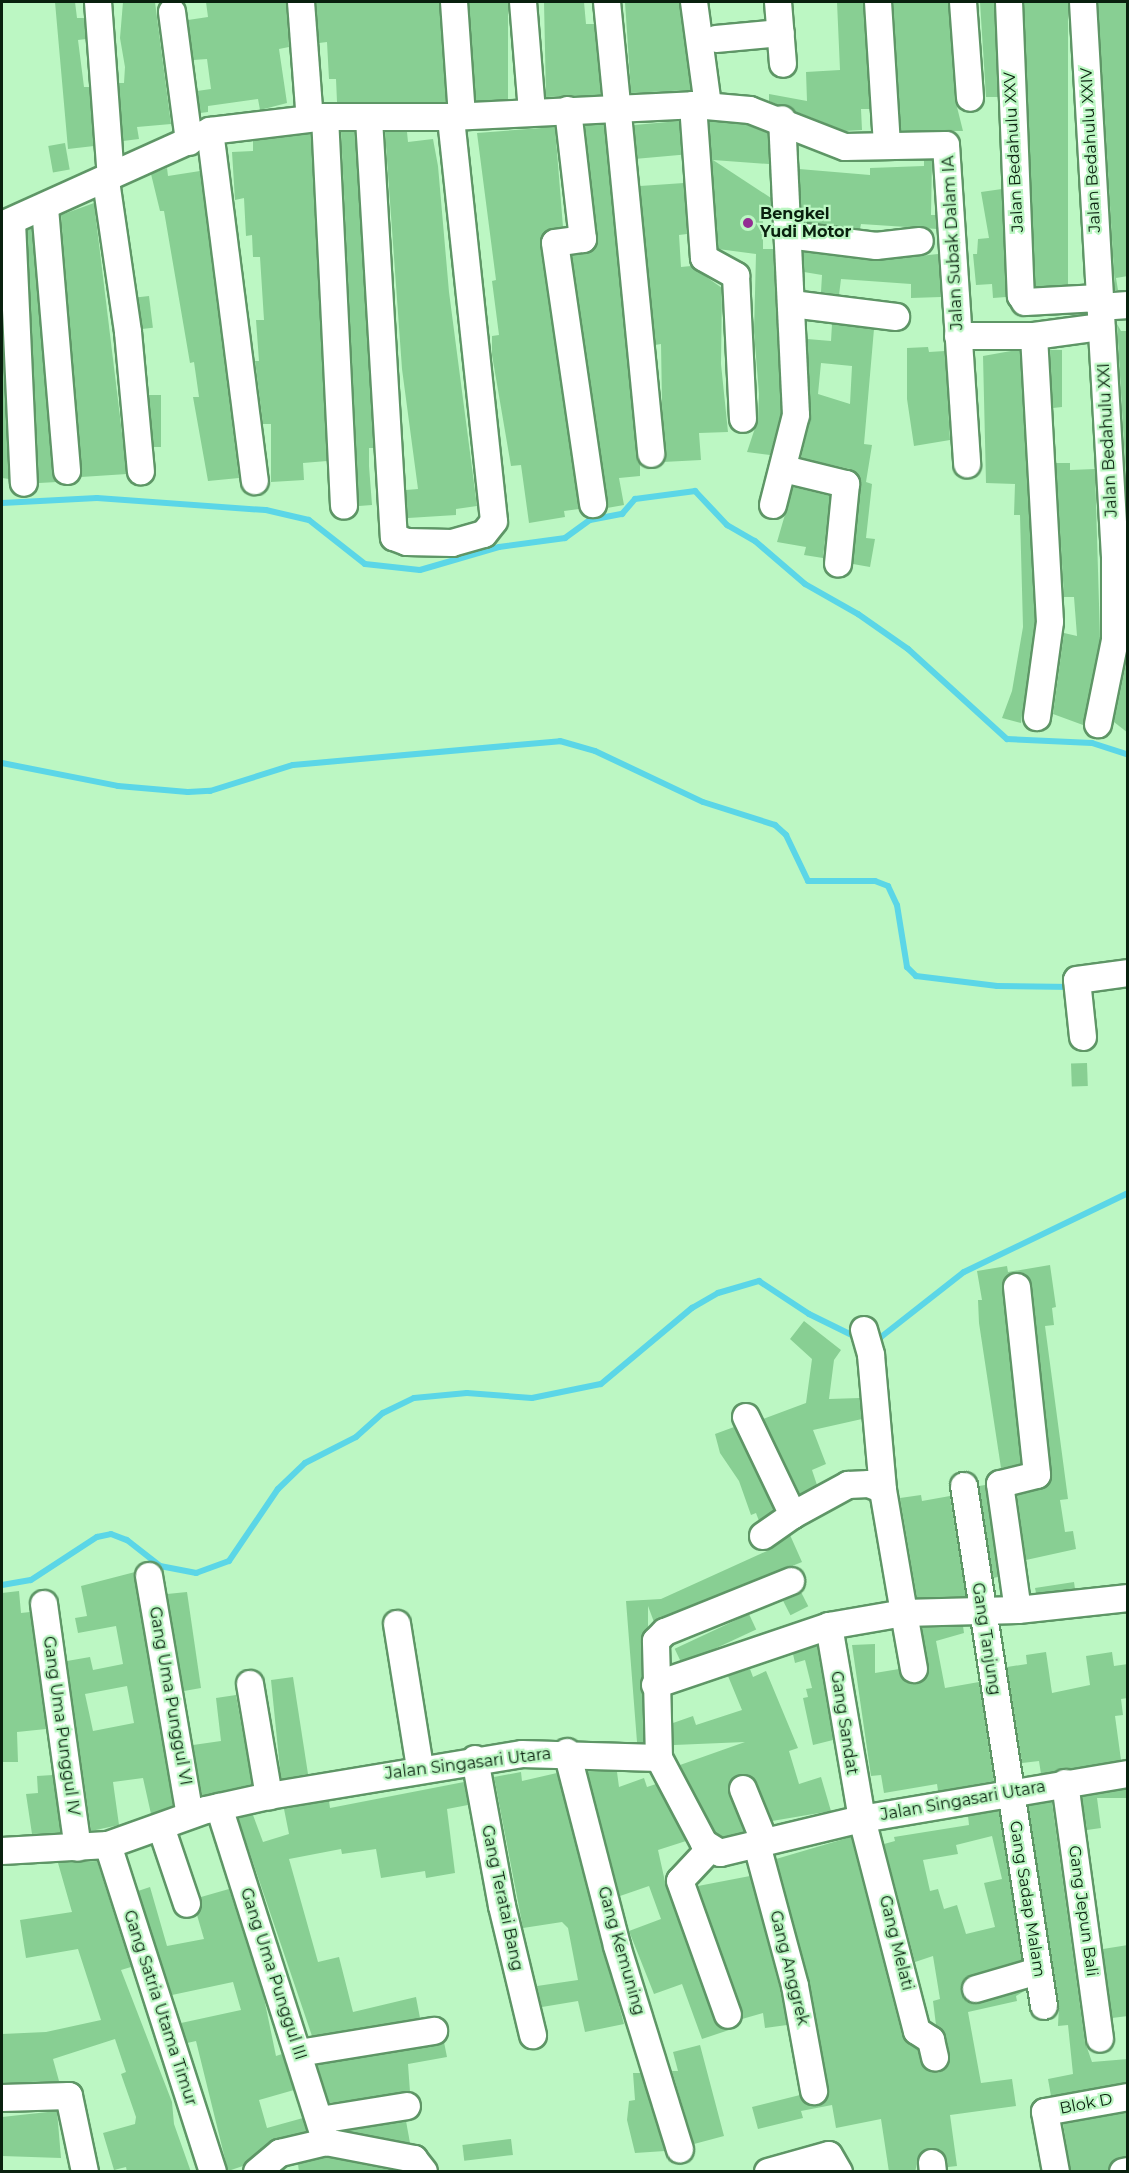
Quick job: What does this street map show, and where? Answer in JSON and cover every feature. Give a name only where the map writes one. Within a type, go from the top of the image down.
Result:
[{"type":"street","points":[[98,2],[108,179],[128,332],[141,471]]},
{"type":"street","points":[[301,2],[317,112],[344,506]]},
{"type":"street","points":[[369,119],[394,537],[407,542],[452,543],[484,534],[494,521],[456,117],[454,2]]},
{"type":"street","points":[[523,2],[532,111]]},
{"type":"street","points":[[607,2],[615,107],[651,454]]},
{"type":"street","points":[[694,2],[700,106],[704,258],[736,276],[743,419]]},
{"type":"street","points":[[778,2],[783,64]]},
{"type":"street","points":[[878,2],[887,146]]},
{"type":"street","points":[[963,2],[970,98]]},
{"type":"street","name":"Jalan Bedahulu XXV","points":[[1009,2],[1021,296],[1025,302],[1100,311]]},
{"type":"street","name":"Jalan Bedahulu XXIV","points":[[1083,2],[1100,311]]},
{"type":"street","points":[[172,12],[200,137],[255,481]]},
{"type":"street","points":[[716,39],[781,33]]},
{"type":"street","name":"Jalan Subak Dalam IA","points":[[7,223],[200,137],[317,112],[369,119],[456,117],[615,107],[700,106],[782,119],[838,146],[947,147],[967,464]]},
{"type":"street","points":[[568,110],[583,240],[555,243],[593,504]]},
{"type":"street","points":[[773,505],[795,427],[792,304],[782,119]]},
{"type":"street","points":[[45,208],[67,471]]},
{"type":"street","points":[[7,223],[24,483]]},
{"type":"street","points":[[788,235],[876,246],[920,241]]},
{"type":"street","points":[[792,304],[896,317]]},
{"type":"street","points":[[958,336],[1034,336],[1100,311],[1128,305]]},
{"type":"street","name":"Jalan Bedahulu XXI","points":[[1098,724],[1115,640],[1115,557],[1100,311]]},
{"type":"street","points":[[1034,336],[1050,621],[1037,717]]},
{"type":"street","points":[[784,469],[846,484],[838,564]]},
{"type":"street","points":[[1083,1037],[1077,988],[1128,973]]},
{"type":"street","points":[[1017,1287],[1037,1475],[1000,1484],[1018,1610]]},
{"type":"street","points":[[864,1330],[871,1355],[883,1490],[914,1670]]},
{"type":"street","points":[[746,1417],[793,1515]]},
{"type":"street","points":[[763,1536],[793,1515],[848,1485],[869,1484],[883,1490]]},
{"type":"street","name":"Gang Tanjung","points":[[964,1486],[1010,1792]]},
{"type":"street","name":"Gang Uma Punggul VI","points":[[149,1576],[190,1815]]},
{"type":"street","points":[[728,2015],[680,1881],[709,1850],[659,1758],[654,1646],[664,1632],[791,1581]]},
{"type":"street","points":[[655,1685],[829,1626],[904,1613],[1018,1610],[1128,1598]]},
{"type":"street","name":"Gang Uma Punggul IV","points":[[44,1604],[78,1848]]},
{"type":"street","points":[[397,1624],[420,1768]]},
{"type":"street","name":"Gang Sandat","points":[[829,1626],[862,1819]]},
{"type":"street","points":[[250,1684],[269,1796]]},
{"type":"street","name":"Jalan Singasari Utara","points":[[2,1851],[108,1845],[190,1815],[219,1807],[420,1768],[475,1760],[567,1752],[659,1758]]},
{"type":"street","name":"Gang Kemuning","points":[[567,1752],[617,1946],[680,2149]]},
{"type":"street","name":"Gang Teratai Bang","points":[[475,1760],[502,1906],[533,2035]]},
{"type":"street","name":"Jalan Singasari Utara","points":[[709,1850],[720,1853],[862,1819],[1010,1792],[1128,1774]]},
{"type":"street","name":"Gang Jepun Bali","points":[[1065,1783],[1100,2039]]},
{"type":"street","name":"Gang Anggrek","points":[[742,1790],[761,1844],[795,1986],[814,2091]]},
{"type":"street","name":"Gang Sadap Malam","points":[[1010,1792],[1044,2006]]},
{"type":"street","name":"Gang Uma Punggul III","points":[[219,1807],[323,2131]]},
{"type":"street","name":"Gang Melati","points":[[862,1819],[917,2031],[932,2040],[935,2058]]},
{"type":"street","points":[[161,1827],[187,1904]]},
{"type":"street","name":"Gang Satria Utama Timur","points":[[108,1845],[213,2172]]},
{"type":"street","points":[[976,1989],[1038,1971]]},
{"type":"street","points":[[299,2053],[434,2031]]},
{"type":"street","points":[[2,2098],[69,2096],[84,2172]]},
{"type":"street","name":"Blok D","points":[[1056,2172],[1045,2112],[1128,2097]]},
{"type":"street","points":[[257,2172],[280,2153],[323,2131],[407,2106]]},
{"type":"street","points":[[323,2131],[414,2159],[424,2172]]},
{"type":"street","points":[[768,2172],[829,2155],[839,2172]]},
{"type":"street","points":[[1123,2172],[1128,2171]]},
{"type":"building","points":[[55,2],[75,2],[77,18],[84,18],[86,39],[78,40],[84,87],[89,87],[94,146],[68,149]]},
{"type":"building","points":[[123,2],[155,2],[171,124],[137,127],[139,139],[123,141],[119,83],[124,83],[125,67],[120,38]]},
{"type":"building","points":[[206,2],[286,2],[289,47],[279,49],[287,103],[260,110],[258,99],[208,106],[208,112],[200,113],[197,91],[211,89],[207,59],[193,60],[188,20],[208,17]]},
{"type":"building","points":[[316,2],[439,2],[446,102],[337,102],[336,79],[329,79],[327,42],[319,43]]},
{"type":"building","points":[[469,2],[508,2],[508,101],[469,101]]},
{"type":"building","points":[[544,2],[584,2],[586,24],[594,24],[601,95],[546,97]]},
{"type":"building","points":[[625,2],[679,2],[691,90],[631,93]]},
{"type":"building","points":[[837,2],[863,2],[870,109],[861,109],[862,130],[845,131],[769,101],[769,94],[807,101],[806,72],[840,70]]},
{"type":"building","points":[[893,2],[948,2],[955,99],[963,131],[901,131]]},
{"type":"building","points":[[980,2],[994,2],[998,97],[986,97]]},
{"type":"building","points":[[1024,2],[1068,2],[1068,286],[1024,286]]},
{"type":"building","points":[[1098,2],[1128,2],[1128,276],[1116,278],[1118,290],[1115,290]]},
{"type":"building","points":[[679,121],[682,155],[637,159],[634,125]]},
{"type":"building","points":[[709,121],[747,125],[768,133],[769,164],[713,160],[771,198],[771,213],[763,212],[763,249],[773,249],[781,413],[770,455],[747,452],[758,419],[759,394],[754,332],[756,254],[718,249]]},
{"type":"building","points":[[604,124],[640,464],[640,476],[619,478],[624,505],[607,508],[572,256],[592,251],[597,244],[585,125]]},
{"type":"building","points":[[555,127],[563,227],[545,232],[540,245],[579,509],[564,511],[565,517],[529,523],[521,465],[511,466],[492,355],[492,336],[499,335],[492,281],[496,280],[477,133]]},
{"type":"building","points":[[341,132],[355,132],[374,448],[369,448],[372,505],[359,506]]},
{"type":"building","points":[[385,132],[407,132],[408,142],[433,139],[438,166],[449,292],[477,506],[456,509],[456,515],[408,518],[406,490],[418,489],[402,369]]},
{"type":"building","points":[[311,134],[327,461],[303,463],[304,480],[271,482],[271,424],[263,424],[255,361],[259,361],[256,320],[264,320],[260,257],[253,257],[252,235],[246,236],[244,198],[235,200],[232,152],[253,151],[253,141]]},
{"type":"building","points":[[65,143],[70,170],[53,173],[48,146]]},
{"type":"building","points":[[924,160],[932,160],[931,215],[936,215],[937,229],[861,224],[860,229],[806,222],[802,217],[799,169],[870,175],[870,168],[924,166]]},
{"type":"building","points":[[167,168],[168,176],[200,171],[239,478],[208,481],[193,397],[199,397],[194,362],[190,363],[164,211],[160,211],[151,174]]},
{"type":"building","points":[[684,183],[687,234],[679,235],[681,267],[691,266],[722,288],[721,364],[728,432],[699,433],[701,460],[663,462],[661,344],[655,345],[640,186]]},
{"type":"building","points":[[1002,189],[1006,297],[993,298],[992,284],[976,285],[973,254],[977,254],[978,239],[989,238],[981,192]]},
{"type":"building","points":[[94,203],[127,474],[81,477],[61,215]]},
{"type":"building","points":[[32,228],[52,472],[57,482],[39,483],[27,230]]},
{"type":"building","points":[[803,252],[874,261],[938,254],[941,297],[911,298],[911,284],[841,279],[839,295],[821,292],[822,275],[804,272]]},
{"type":"building","points":[[149,296],[153,328],[142,329],[138,297]]},
{"type":"building","points":[[2,320],[9,479],[2,478]]},
{"type":"building","points":[[832,324],[874,329],[864,444],[872,445],[866,482],[872,484],[866,538],[875,539],[870,567],[853,564],[860,478],[850,469],[801,458],[811,415],[807,339],[831,341]],"holes":[[[821,363],[852,366],[850,404],[818,394]]]},
{"type":"building","points":[[1117,324],[1121,331],[1128,331],[1128,513]]},
{"type":"building","points":[[928,347],[929,352],[945,351],[950,440],[914,446],[907,399],[907,348]]},
{"type":"building","points":[[1050,350],[1062,350],[1062,407],[1053,408]]},
{"type":"building","points":[[1020,351],[1035,621],[1021,723],[1002,718],[1012,691],[1023,627],[1020,515],[1014,515],[1015,484],[986,483],[983,356]]},
{"type":"building","points":[[149,395],[161,395],[161,447],[149,447]]},
{"type":"building","points":[[1056,463],[1070,463],[1070,470],[1095,469],[1100,638],[1083,725],[1053,714],[1064,633],[1077,636],[1074,597],[1064,597]]},
{"type":"building","points":[[793,487],[830,496],[823,558],[804,555],[806,547],[777,542]]},
{"type":"building","points":[[1128,654],[1128,733],[1114,722]]},
{"type":"building","points":[[1087,1063],[1088,1086],[1072,1087],[1071,1064]]},
{"type":"building","points":[[1050,1265],[1056,1307],[1052,1308],[1054,1325],[1045,1326],[1068,1499],[1060,1500],[1065,1532],[1073,1531],[1076,1549],[1026,1560],[1017,1495],[1046,1487],[1052,1473],[1032,1285],[1029,1278],[1016,1272],[1003,1281],[1021,1464],[1001,1468],[979,1323],[978,1300],[982,1300],[977,1271],[1007,1266],[1008,1272]]},
{"type":"building","points":[[804,1321],[841,1350],[834,1360],[829,1399],[860,1398],[862,1419],[813,1430],[826,1464],[812,1470],[817,1485],[800,1494],[763,1419],[806,1403],[812,1359],[790,1339]]},
{"type":"building","points":[[734,1427],[774,1510],[759,1521],[756,1513],[751,1515],[739,1481],[720,1453],[715,1434]]},
{"type":"building","points":[[985,1485],[998,1577],[993,1578],[979,1486]]},
{"type":"building","points":[[921,1495],[922,1501],[950,1496],[966,1596],[917,1598],[900,1498]]},
{"type":"building","points":[[790,1535],[802,1562],[654,1622],[648,1606],[648,1627],[641,1641],[644,1743],[637,1742],[626,1601],[661,1599],[767,1551]]},
{"type":"building","points":[[135,1572],[173,1806],[151,1814],[143,1778],[113,1782],[119,1825],[91,1831],[67,1661],[90,1657],[93,1670],[123,1664],[116,1626],[78,1633],[75,1618],[87,1616],[81,1586]],"holes":[[[127,1686],[134,1723],[93,1731],[85,1694]]]},
{"type":"building","points":[[1074,1582],[1075,1589],[1036,1593],[1035,1588]]},
{"type":"building","points":[[19,1591],[21,1613],[30,1612],[46,1729],[17,1732],[18,1762],[2,1762],[2,1593]]},
{"type":"building","points":[[187,1592],[201,1688],[184,1691],[167,1594]]},
{"type":"building","points":[[801,1592],[808,1606],[790,1615],[783,1601]]},
{"type":"building","points":[[749,1614],[756,1629],[682,1664],[675,1649]]},
{"type":"building","points":[[963,1626],[964,1633],[936,1641],[945,1688],[979,1682],[994,1781],[938,1791],[937,1784],[884,1793],[881,1775],[871,1776],[852,1645],[875,1644],[875,1673],[899,1669],[903,1679],[916,1684],[928,1674],[922,1628]]},
{"type":"building","points":[[817,1646],[833,1740],[813,1745],[803,1698],[808,1697],[806,1689],[812,1688],[805,1660],[795,1663],[793,1654]]},
{"type":"building","points":[[1046,1652],[1052,1693],[1090,1685],[1086,1656],[1112,1652],[1114,1666],[1128,1664],[1128,1698],[1121,1699],[1123,1715],[1115,1716],[1121,1760],[1041,1774],[1039,1761],[1022,1763],[1007,1667],[1027,1664],[1026,1655]]},
{"type":"building","points":[[750,1669],[753,1677],[766,1671],[798,1748],[789,1751],[799,1784],[821,1777],[831,1811],[772,1821],[757,1783],[746,1774],[738,1775],[728,1788],[744,1832],[723,1837],[715,1832],[680,1765],[745,1742],[674,1745],[673,1723],[693,1716],[696,1725],[742,1710],[728,1676]]},
{"type":"building","points":[[293,1677],[308,1774],[281,1779],[271,1680]]},
{"type":"building","points":[[236,1695],[252,1784],[202,1796],[193,1745],[221,1741],[216,1698]]},
{"type":"building","points":[[587,1771],[617,1772],[619,1787],[644,1778],[647,1787],[656,1784],[686,1841],[658,1850],[666,1886],[714,2020],[729,2030],[702,2039],[682,1984],[654,1994],[629,1931],[661,1919],[649,1886],[620,1896]]},
{"type":"building","points":[[521,1772],[522,1781],[557,1773],[624,2024],[585,2032],[578,2001],[542,2007],[537,1986],[578,1980],[568,1928],[562,1922],[523,1928],[494,1777]]},
{"type":"building","points":[[53,1775],[61,1833],[32,1834],[26,1794],[38,1793],[37,1776]]},
{"type":"building","points":[[464,1782],[468,1805],[447,1809],[455,1873],[426,1878],[425,1871],[381,1878],[376,1849],[342,1854],[341,1849],[289,1859],[318,1962],[339,1957],[353,2012],[416,1997],[420,2018],[312,2036],[238,1818],[253,1815],[263,1842],[289,1834],[284,1809],[329,1801],[330,1808]]},
{"type":"building","points":[[1128,1789],[1128,1798],[1097,1798],[1101,1828],[1087,1830],[1082,1797]]},
{"type":"building","points":[[1052,1802],[1085,2042],[1092,2062],[1128,2059],[1128,2082],[1051,2096],[1048,2079],[1073,2074],[1068,2025],[1058,2026],[1059,2004],[1028,1806]]},
{"type":"building","points":[[999,1811],[1022,1960],[971,1975],[962,1993],[966,2000],[980,2003],[1026,1990],[1016,1996],[1017,2001],[968,2012],[981,2083],[1012,2079],[1016,2106],[950,2115],[957,2166],[948,2167],[944,2154],[930,2148],[919,2156],[915,2172],[889,2172],[881,2119],[836,2128],[832,2105],[801,2111],[803,2118],[758,2129],[752,2107],[800,2095],[808,2105],[817,2106],[828,2097],[829,2089],[809,1982],[776,1859],[851,1837],[902,2035],[918,2049],[924,2069],[938,2073],[946,2069],[950,2055],[945,2036],[936,2025],[933,2001],[940,1999],[933,1956],[915,1962],[884,1844],[895,1841],[894,1837],[969,1825],[968,1816]],"holes":[[[992,1836],[1002,1879],[984,1883],[995,1927],[966,1934],[957,1905],[944,1909],[938,1889],[930,1891],[923,1860],[958,1854],[956,1845]]]},
{"type":"building","points":[[97,1861],[131,1967],[121,1970],[172,2102],[174,2124],[191,2172],[127,2172],[126,2167],[114,2170],[103,2133],[135,2124],[136,2117],[121,2074],[126,2072],[115,2039],[53,2059],[59,2081],[2,2083],[2,2034],[46,2032],[101,2020],[78,1949],[26,1958],[20,1920],[72,1912],[58,1863]]},
{"type":"building","points":[[750,1876],[780,1989],[787,2025],[765,2028],[763,2013],[742,2019],[698,1886]]},
{"type":"building","points":[[150,1887],[167,1946],[204,1939],[197,1915],[201,1897],[229,1889],[264,1998],[276,2056],[282,2054],[294,2090],[259,2100],[267,2128],[303,2118],[307,2131],[271,2141],[243,2166],[228,2171],[196,2041],[187,2043],[181,2023],[241,2010],[233,1982],[172,1995],[138,1891]]},
{"type":"building","points":[[1128,1945],[1128,2016],[1112,2018],[1103,1949]]},
{"type":"building","points":[[444,2042],[447,2057],[408,2064],[410,2092],[329,2103],[317,2065]]},
{"type":"building","points":[[700,2045],[724,2136],[694,2144],[672,2071],[678,2071],[673,2052]]},
{"type":"building","points":[[633,2073],[641,2073],[665,2151],[635,2153],[627,2120],[629,2101],[635,2100]]},
{"type":"building","points":[[57,2111],[61,2158],[2,2156],[2,2117]]},
{"type":"building","points":[[1128,2112],[1128,2156],[1114,2160],[1108,2171],[1071,2172],[1063,2124]]},
{"type":"building","points":[[406,2121],[410,2143],[347,2131]]},
{"type":"building","points":[[511,2139],[513,2155],[464,2161],[462,2145]]},
{"type":"building","points":[[326,2157],[400,2172],[299,2172],[298,2164]]},
{"type":"waterway","points":[[2,503],[97,498],[266,510],[309,520],[365,564],[420,570],[499,547],[565,538],[590,520],[622,514],[635,499],[695,491],[727,525],[755,541],[805,584],[858,614],[908,649],[1007,739],[1092,743],[1128,755]]},
{"type":"waterway","points":[[2,763],[118,786],[188,792],[210,791],[293,765],[560,741],[595,751],[703,802],[775,825],[786,835],[808,881],[875,881],[888,886],[897,905],[907,967],[916,976],[997,986],[1073,987]]},
{"type":"waterway","points":[[871,1338],[881,1337],[964,1272],[1128,1193]]},
{"type":"waterway","points":[[2,1585],[31,1580],[97,1537],[111,1534],[127,1540],[160,1566],[196,1573],[229,1561],[278,1489],[305,1463],[356,1437],[383,1413],[414,1398],[467,1393],[532,1398],[601,1384],[692,1308],[718,1293],[759,1281],[809,1314],[858,1338]]},
{"type":"place","name":"Bengkel Yudi Motor","points":[[748,223]]}]
